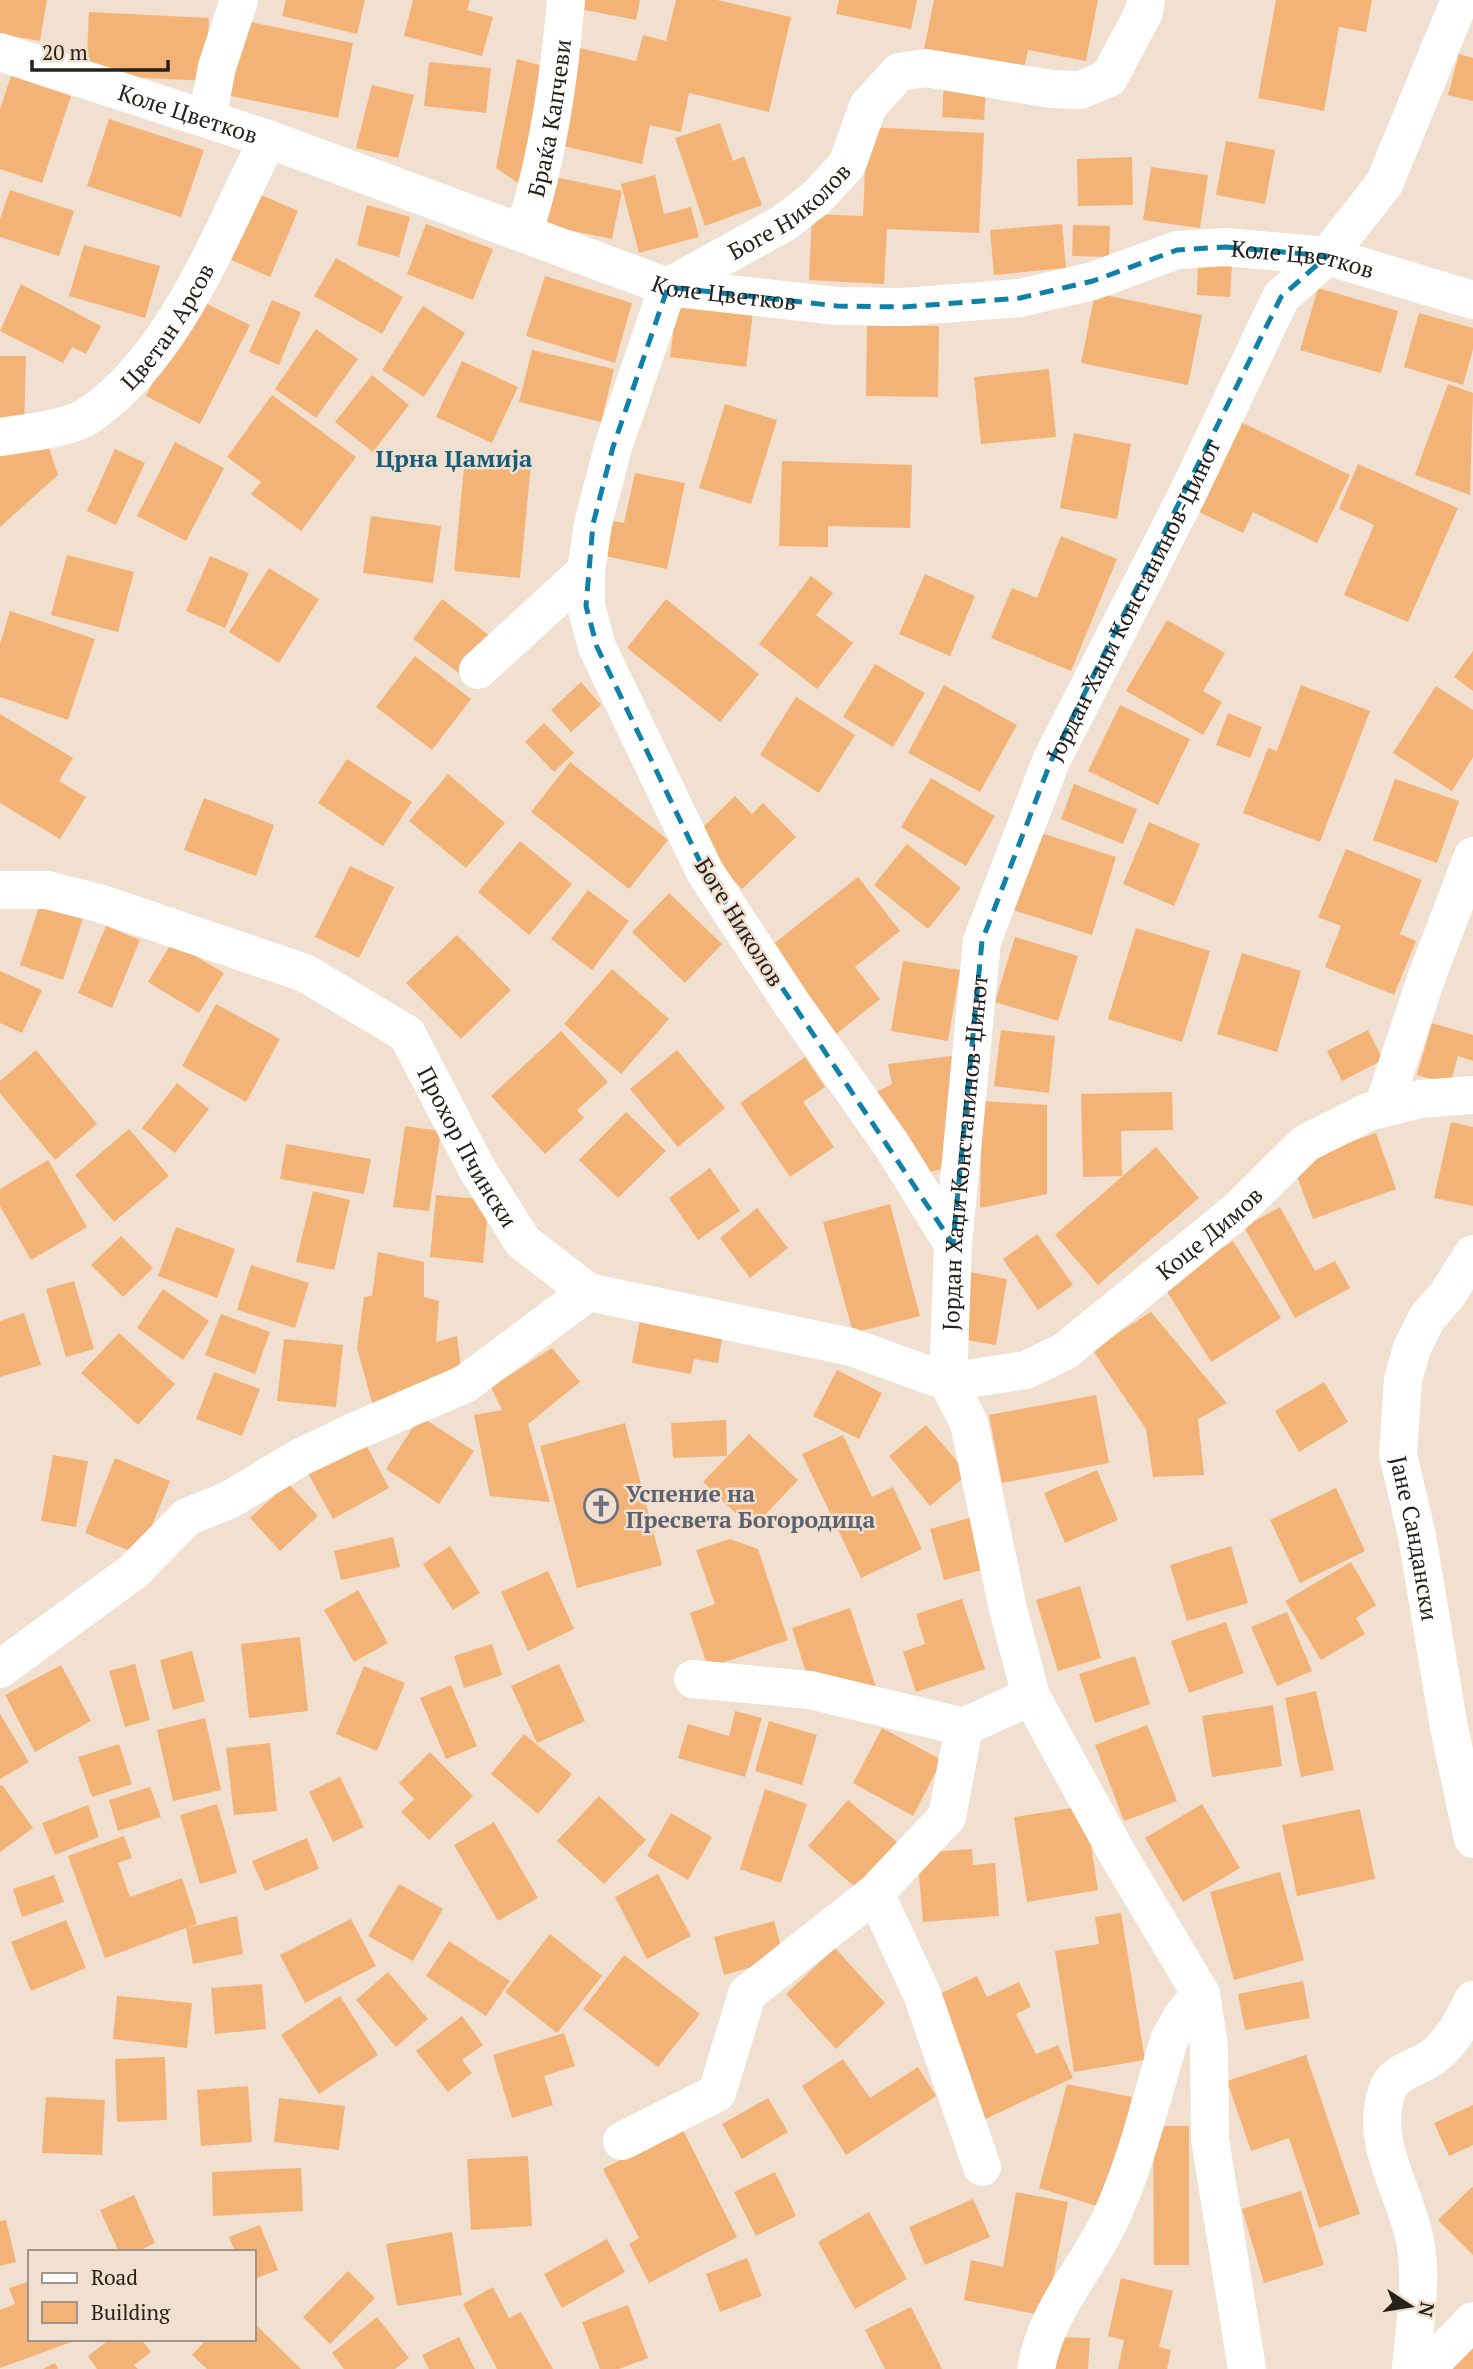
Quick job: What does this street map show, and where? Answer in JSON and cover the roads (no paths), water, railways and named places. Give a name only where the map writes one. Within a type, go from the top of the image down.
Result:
[{"type":"street","points":[[207,119],[217,66],[239,0]]},
{"type":"street","name":"Браќа Капчеви","points":[[524,232],[540,183],[561,52],[566,0]]},
{"type":"street","name":"Боге Николов","points":[[953,1244],[891,1144],[792,1004],[705,872],[646,755],[624,697],[597,647],[586,606],[586,571],[593,524],[613,447],[668,287],[690,272],[784,223],[816,198],[847,164],[868,106],[899,72],[926,68],[1025,86],[1080,90],[1109,78],[1143,12],[1146,0]]},
{"type":"street","name":"Јордан Хаџи Констанинов-Џинот","points":[[1247,2369],[1210,2139],[1209,2046],[1201,1994],[1118,1855],[1031,1696],[1008,1609],[969,1423],[948,1382],[953,1244],[982,941],[1051,761],[1185,497],[1281,297],[1327,256],[1384,184],[1460,0]]},
{"type":"street","name":"Коле Цветков","points":[[0,52],[268,139],[668,287],[837,306],[903,307],[1020,298],[1093,281],[1177,250],[1226,247],[1327,256],[1473,300]]},
{"type":"street","name":"Цветан Арсов","points":[[0,437],[42,430],[86,417],[131,379],[167,333],[268,139]]},
{"type":"street","points":[[478,670],[586,571]]},
{"type":"street","points":[[1383,1108],[1396,1077],[1427,976],[1473,856]]},
{"type":"street","name":"Прохор Пчински","points":[[0,890],[47,890],[91,901],[305,973],[407,1034],[477,1169],[523,1242],[588,1292],[851,1347],[948,1382]]},
{"type":"street","name":"Коце Димов","points":[[948,1382],[1026,1370],[1065,1351],[1228,1219],[1307,1143],[1368,1112],[1420,1099],[1473,1095]]},
{"type":"street","name":"Јане Сандански","points":[[1473,1254],[1447,1295],[1427,1318],[1412,1348],[1403,1380],[1398,1454],[1417,1536],[1449,1728],[1473,1839]]},
{"type":"street","points":[[0,1669],[134,1571],[187,1517],[229,1500],[299,1458],[351,1433],[466,1384],[588,1292]]},
{"type":"street","points":[[693,1679],[810,1690],[964,1727],[1031,1696]]},
{"type":"street","points":[[622,2141],[717,2093],[747,1994],[875,1893],[947,1817],[964,1727]]},
{"type":"street","points":[[875,1893],[922,1994],[982,2167]]},
{"type":"street","points":[[1036,2369],[1040,2346],[1050,2319],[1116,2206],[1169,2039],[1183,2015],[1201,1994]]},
{"type":"street","points":[[1411,2369],[1418,2272],[1415,2240],[1390,2170],[1384,2115],[1387,2091],[1394,2080],[1433,2057],[1459,2030],[1473,2000]]},
{"type":"street","points":[[1426,2369],[1473,2322]]},
{"type":"place","name":"Успение на Пресвета Богородица","points":[[601,1506]]},
{"type":"district","name":"Црна Џамија","points":[[454,458]]}]
